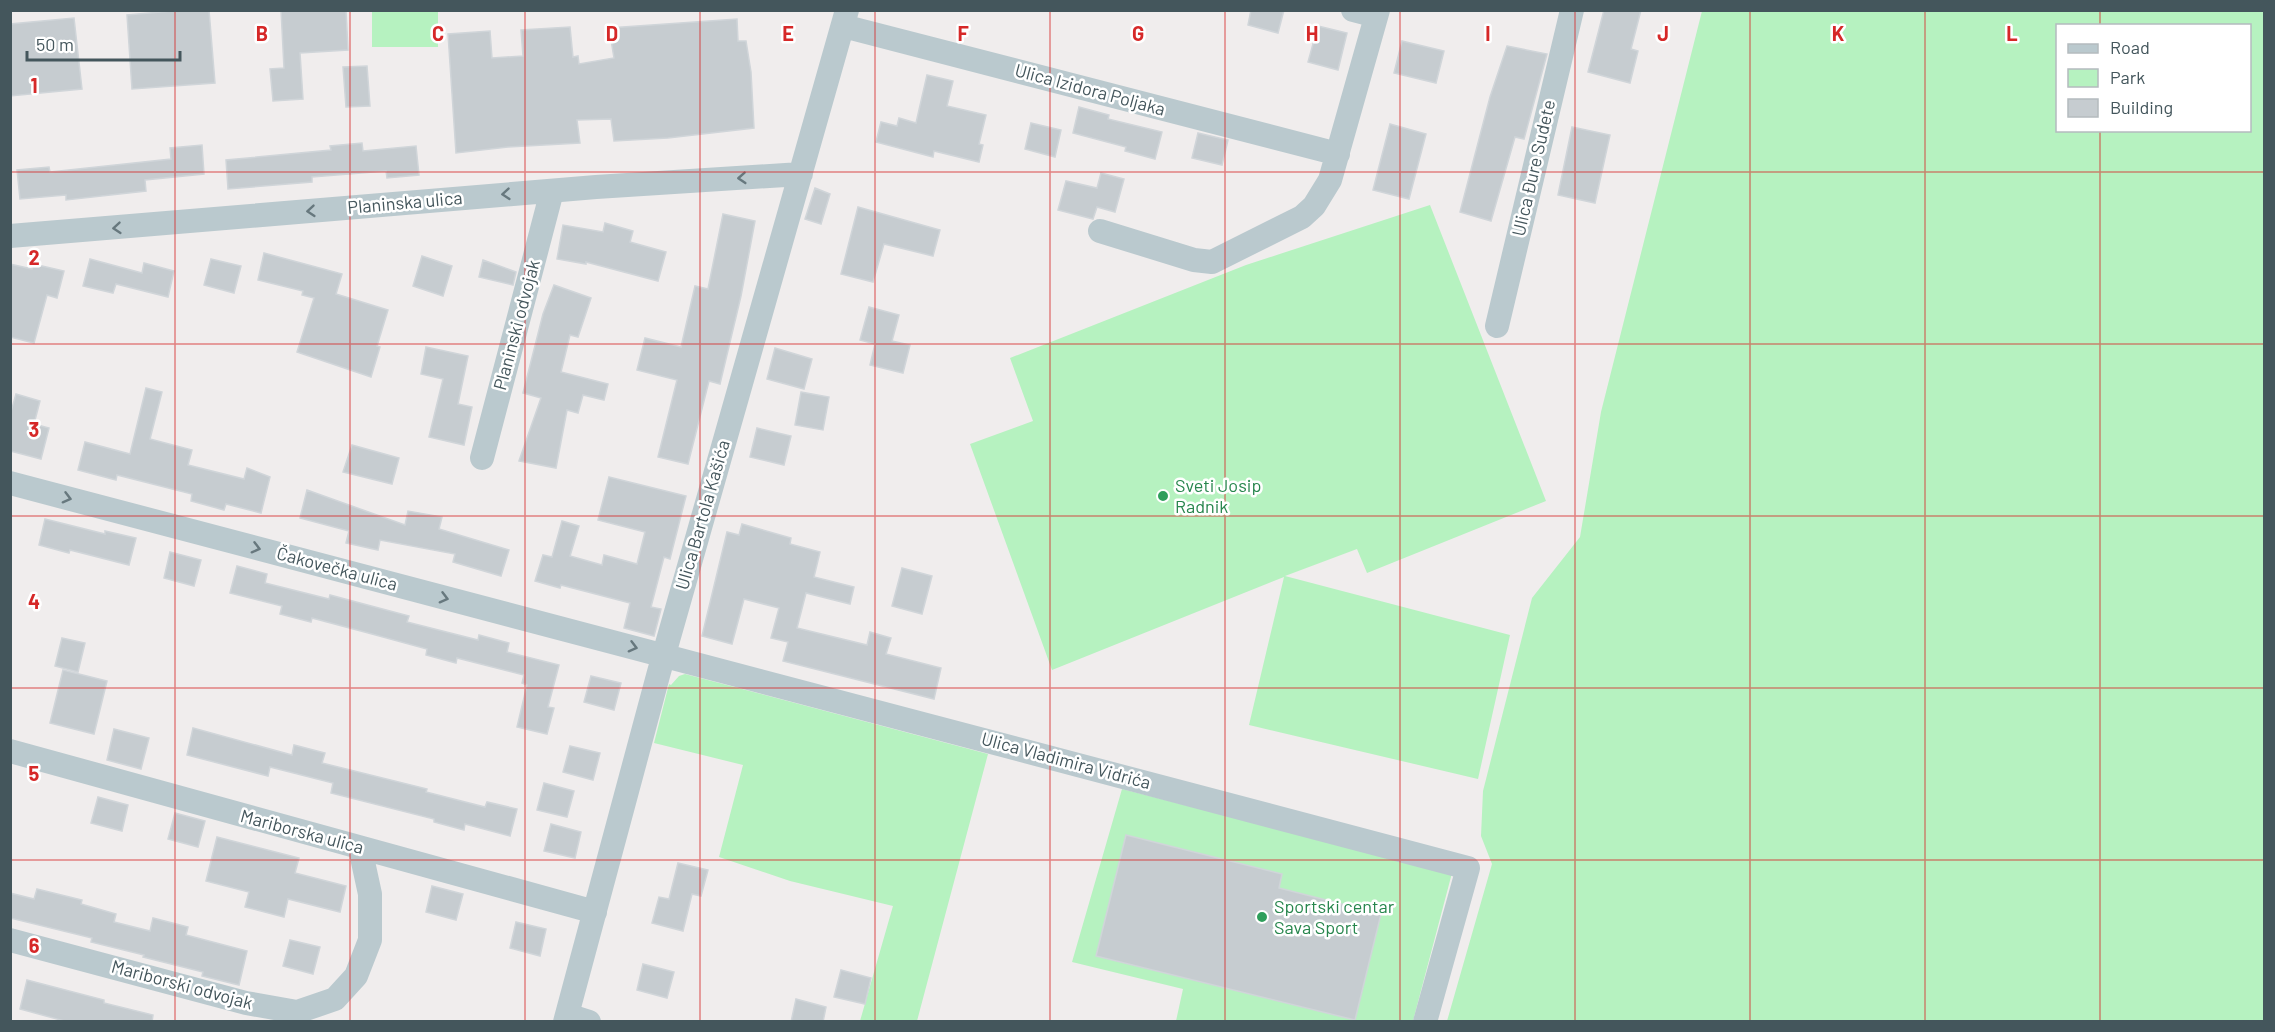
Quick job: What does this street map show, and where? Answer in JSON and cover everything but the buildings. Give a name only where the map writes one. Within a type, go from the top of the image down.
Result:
[{"type":"street","points":[[1100,231],[1194,260],[1212,262],[1302,217],[1314,206],[1330,180],[1377,14],[1353,10]]},
{"type":"street","name":"Ulica Đure Sudete","points":[[1497,326],[1572,10]]},
{"type":"street","name":"Ulica Izidora Poljaka","points":[[845,18],[1338,154]]},
{"type":"street","name":"Ulica Bartola Kašića","points":[[574,1020],[595,912],[664,655],[845,18]]},
{"type":"street","name":"Planinska ulica","points":[[10,237],[552,191],[801,174]]},
{"type":"street","name":"Planinski odvojak","points":[[482,458],[552,191]]},
{"type":"street","name":"Čakovečka ulica","points":[[10,483],[664,655]]},
{"type":"street","name":"Ulica Vladimira Vidrića","points":[[664,655],[1468,868],[1425,1022]]},
{"type":"street","name":"Mariborska ulica","points":[[10,751],[595,912]]},
{"type":"street","name":"Mariborski odvojak","points":[[10,940],[246,1003],[297,1012],[335,999],[356,976],[370,940],[370,894],[360,848]]},
{"type":"green space","points":[[372,11],[438,11],[438,47],[372,47]]},
{"type":"green space","points":[[1702,11],[2264,11],[2264,1021],[1447,1021],[1492,864],[1481,836],[1483,791],[1532,598],[1580,537],[1601,412]]},
{"type":"green space","points":[[1430,205],[1546,501],[1367,573],[1357,549],[1285,576],[1510,635],[1478,779],[1249,725],[1284,577],[1052,670],[970,444],[1033,421],[1010,358],[1246,265]]},
{"type":"green space","points":[[685,674],[988,754],[917,1021],[860,1021],[893,906],[790,881],[719,857],[743,765],[654,743],[669,684],[671,685],[679,676]]},
{"type":"green space","name":"Sportski centar Sava Sport","points":[[1122,789],[1452,873],[1413,1021],[1176,1021],[1183,989],[1072,962]]},
{"type":"place","name":"Sveti Josip Radnik","points":[[1163,496]]},
{"type":"place","name":"Sportski centar Sava Sport","points":[[1262,917]]}]
